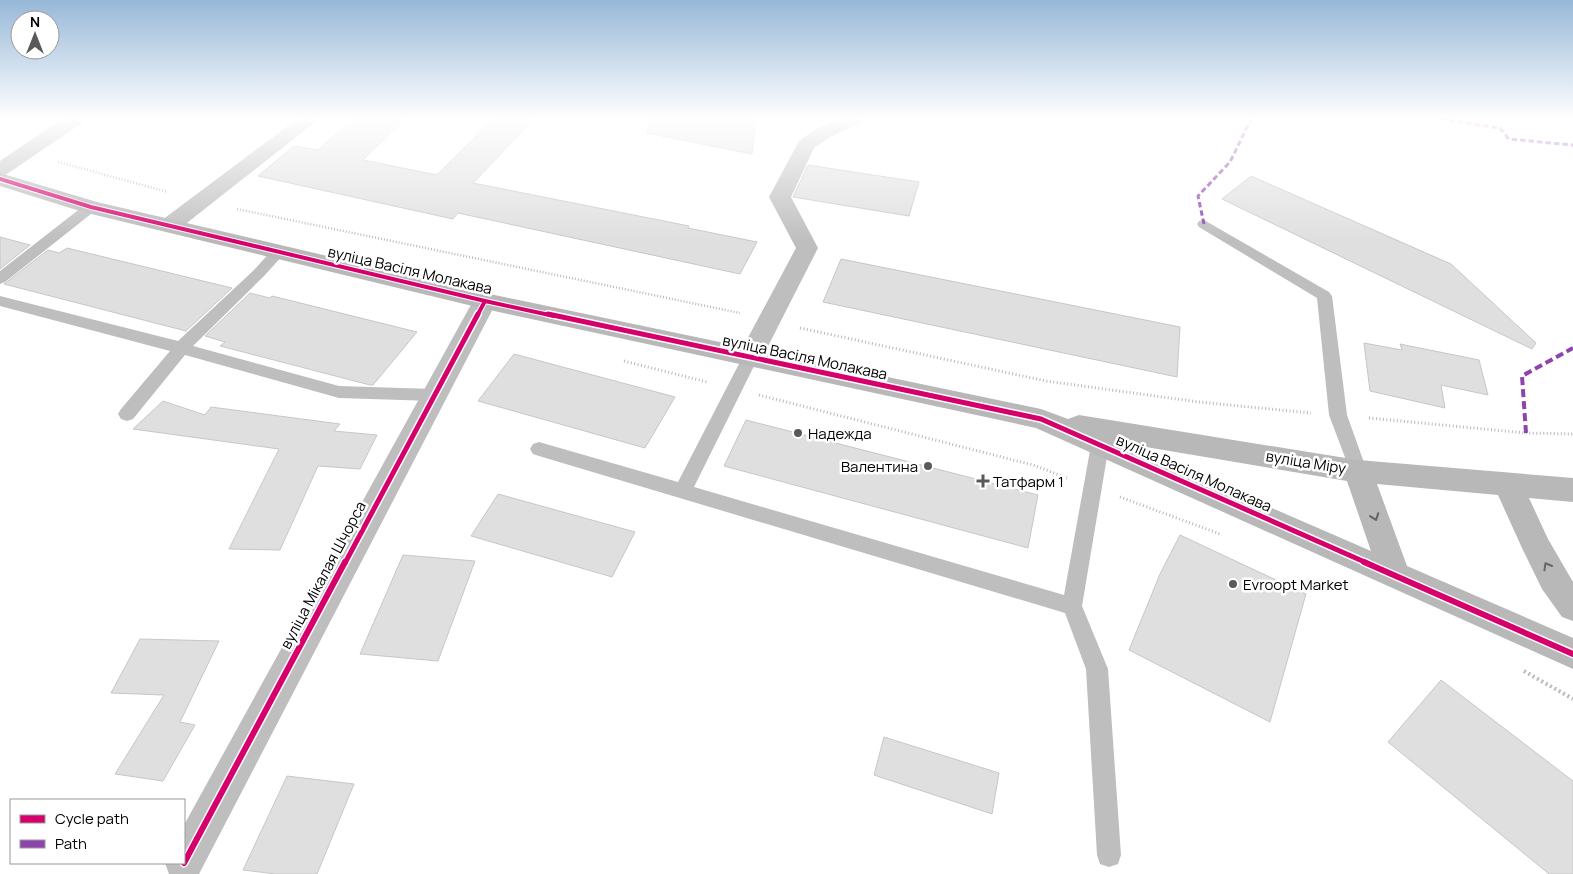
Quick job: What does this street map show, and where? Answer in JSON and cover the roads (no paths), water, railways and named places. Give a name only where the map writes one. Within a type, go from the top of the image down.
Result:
[{"type":"street","points":[[0,170],[16,160]]},
{"type":"street","points":[[170,225],[255,160]]},
{"type":"street","points":[[750,358],[806,248],[780,197],[799,160]]},
{"type":"street","name":"вуліца Васіля Молакава","points":[[0,180],[91,207],[485,301],[1041,419],[1573,654]]},
{"type":"street","name":"вуліца Мікалая Шчорса","points":[[185,861],[485,301]]},
{"type":"street","name":"вуліца Міру","points":[[1041,419],[1358,471],[1573,490]]},
{"type":"street","points":[[1358,471],[1395,575]]},
{"type":"street","points":[[1508,484],[1542,559],[1564,596],[1573,607]]},
{"type":"lane","points":[[0,279],[91,207]]},
{"type":"lane","points":[[1204,224],[1324,296],[1338,415],[1358,471]]},
{"type":"lane","points":[[127,414],[181,348],[259,273],[278,251]]},
{"type":"lane","points":[[0,301],[181,348],[338,392],[433,395]]},
{"type":"lane","points":[[683,491],[750,358]]},
{"type":"lane","points":[[1100,445],[1072,606],[1097,669],[1109,855]]},
{"type":"lane","points":[[539,449],[1072,606]]},
{"type":"place","name":"Надежда","points":[[798,433]]},
{"type":"place","name":"Валентина","points":[[928,466]]},
{"type":"place","name":"Татфарм 1","points":[[983,481]]},
{"type":"place","name":"Evroopt Market","points":[[1233,584]]}]
